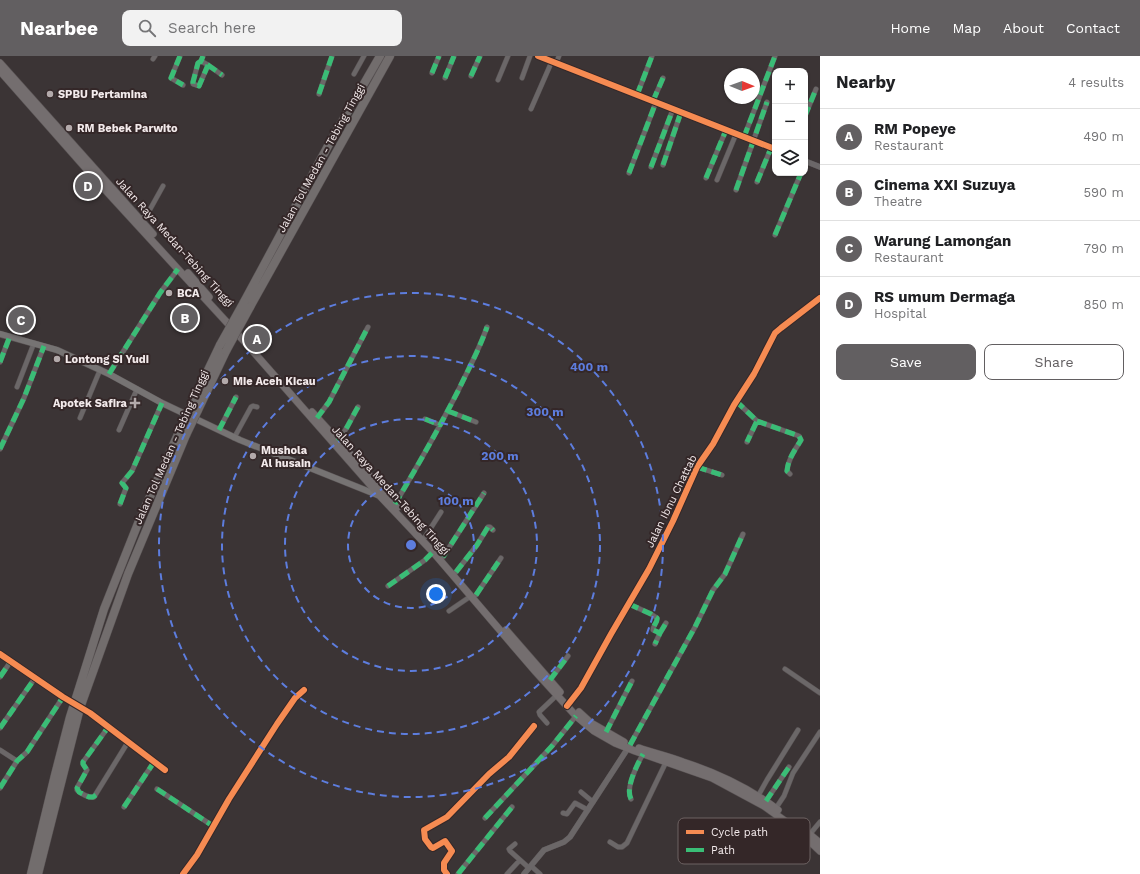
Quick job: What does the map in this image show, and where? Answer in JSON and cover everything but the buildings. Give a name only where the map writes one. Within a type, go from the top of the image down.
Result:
[{"type":"highway","name":"Jalan Tol Medan - Tebing Tinggi","points":[[247,304],[328,146],[380,56]]},
{"type":"highway","name":"Jalan Tol Medan - Tebing Tinggi","points":[[38,874],[80,708],[128,574],[183,434],[223,348],[247,304],[390,56]]},
{"type":"highway","name":"Jalan Raya Medan-Tebing Tinggi","points":[[0,63],[318,418],[433,552],[550,680],[576,716],[604,737],[683,762],[737,784],[766,801],[789,818]]},
{"type":"highway","name":"Jalan Raya Medan-Tebing Tinggi","points":[[0,71],[243,340],[368,488],[383,495],[395,504],[425,536],[556,695],[591,723],[643,754],[712,778],[764,806],[781,818]]},
{"type":"highway","points":[[31,874],[70,717],[104,609],[139,521],[183,434]]},
{"type":"highway","name":"Jalan Raya Medan-Tebing Tinggi","points":[[810,834],[819,840]]},
{"type":"highway","name":"Jalan Raya Medan-Tebing Tinggi","points":[[810,841],[820,851]]},
{"type":"main road","points":[[0,334],[57,350],[109,374],[162,403],[234,438],[272,454],[368,488]]},
{"type":"street","points":[[180,56],[171,78],[184,85]]},
{"type":"street","points":[[319,94],[332,56]]},
{"type":"street","points":[[354,74],[364,56]]},
{"type":"street","points":[[432,73],[439,56]]},
{"type":"street","points":[[445,78],[454,56]]},
{"type":"street","points":[[471,76],[480,56]]},
{"type":"street","points":[[498,80],[508,56]]},
{"type":"street","points":[[522,78],[530,56]]},
{"type":"street","points":[[538,56],[772,149]]},
{"type":"street","points":[[531,109],[554,62],[559,56]]},
{"type":"street","points":[[637,95],[652,56]]},
{"type":"street","points":[[744,137],[775,56]]},
{"type":"street","points":[[208,65],[199,86],[193,84],[198,63],[202,58],[208,65],[222,75]]},
{"type":"street","points":[[629,173],[663,78]]},
{"type":"street","points":[[808,109],[816,89]]},
{"type":"street","points":[[736,190],[767,102]]},
{"type":"street","points":[[651,167],[673,109]]},
{"type":"street","points":[[663,165],[681,112]]},
{"type":"street","points":[[706,178],[726,130]]},
{"type":"street","points":[[717,180],[736,134]]},
{"type":"street","points":[[757,182],[772,151]]},
{"type":"street","points":[[808,162],[820,167]]},
{"type":"street","points":[[775,235],[800,176]]},
{"type":"street","points":[[140,220],[148,213],[163,186]]},
{"type":"street","points":[[109,374],[160,293],[178,269]]},
{"type":"street","name":"Jalan Ibnu Chattab","points":[[568,705],[581,688],[649,570],[697,467],[713,444],[736,402],[754,374],[772,338],[778,330],[820,298]]},
{"type":"street","points":[[318,418],[332,396],[368,327]]},
{"type":"street","points":[[395,504],[448,411],[475,359],[487,328]]},
{"type":"street","points":[[0,362],[10,336]]},
{"type":"street","points":[[17,387],[34,343]]},
{"type":"street","points":[[0,449],[24,398],[44,346]]},
{"type":"street","points":[[80,418],[100,370]]},
{"type":"street","points":[[120,430],[137,389]]},
{"type":"street","points":[[219,430],[236,397]]},
{"type":"street","points":[[736,402],[757,421],[792,432],[799,436],[801,440],[790,458],[788,466],[787,471],[790,474]]},
{"type":"street","points":[[120,504],[125,490],[122,483],[132,471],[162,403]]},
{"type":"street","points":[[234,438],[251,407],[257,406]]},
{"type":"street","points":[[338,441],[352,420],[358,407]]},
{"type":"street","points":[[448,411],[476,422]]},
{"type":"street","points":[[425,419],[440,425]]},
{"type":"street","points":[[747,442],[757,421]]},
{"type":"street","points":[[701,460],[704,463],[705,469]]},
{"type":"street","points":[[697,467],[722,476]]},
{"type":"street","points":[[443,557],[484,493]]},
{"type":"street","points":[[425,536],[441,512]]},
{"type":"street","points":[[456,572],[477,545],[488,527],[493,530]]},
{"type":"street","points":[[524,874],[544,850],[564,842],[570,837],[588,810],[629,746],[695,628],[713,590],[725,574],[743,534]]},
{"type":"street","points":[[388,586],[425,560],[433,552]]},
{"type":"street","points":[[448,611],[473,596],[501,558]]},
{"type":"street","points":[[629,604],[657,618],[653,630],[660,633]]},
{"type":"street","points":[[655,644],[666,623]]},
{"type":"street","points":[[0,654],[68,700]]},
{"type":"street","points":[[550,680],[568,656]]},
{"type":"street","points":[[0,677],[10,661]]},
{"type":"street","points":[[785,669],[820,694]]},
{"type":"street","points":[[0,728],[35,678]]},
{"type":"street","points":[[606,732],[632,681]]},
{"type":"street","points":[[182,874],[195,858],[229,799],[277,724],[295,698],[304,690]]},
{"type":"street","points":[[547,723],[540,715],[540,712],[556,695]]},
{"type":"street","points":[[0,788],[17,761],[27,752],[63,697]]},
{"type":"street","points":[[90,713],[165,770]]},
{"type":"street","points":[[485,818],[552,746],[576,716]]},
{"type":"street","points":[[109,726],[83,762],[87,770],[77,788],[79,792],[89,797],[94,797],[96,795],[128,742]]},
{"type":"street","points":[[447,874],[444,870],[444,863],[452,851],[444,841],[432,848],[425,839],[424,830],[447,817],[489,774],[509,757],[534,726]]},
{"type":"street","points":[[758,796],[798,730]]},
{"type":"street","points":[[776,808],[784,796],[793,773],[820,732]]},
{"type":"street","points":[[0,750],[17,761]]},
{"type":"street","points":[[631,799],[629,793],[631,783],[635,770],[643,754]]},
{"type":"street","points":[[124,807],[154,762]]},
{"type":"street","points":[[610,842],[618,847],[622,847],[627,843],[666,762]]},
{"type":"street","points":[[766,801],[789,767]]},
{"type":"street","points":[[157,789],[213,826]]},
{"type":"street","points":[[581,792],[593,802]]},
{"type":"street","points":[[564,813],[567,814],[575,803],[588,810]]},
{"type":"street","points":[[458,874],[512,807]]},
{"type":"street","points":[[810,834],[820,822]]},
{"type":"street","points":[[515,844],[509,850],[540,874]]},
{"type":"street","points":[[507,874],[520,860]]},
{"type":"marked path","points":[[180,56],[171,78],[183,85]]},
{"type":"marked path","points":[[201,61],[198,63],[193,82],[193,84],[199,86],[208,65],[201,61],[203,56]]},
{"type":"marked path","points":[[319,94],[332,56]]},
{"type":"marked path","points":[[432,73],[439,56]]},
{"type":"marked path","points":[[445,78],[454,56]]},
{"type":"marked path","points":[[471,76],[480,56]]},
{"type":"marked path","points":[[637,95],[652,56]]},
{"type":"marked path","points":[[744,137],[775,56]]},
{"type":"marked path","points":[[208,65],[222,75]]},
{"type":"marked path","points":[[653,101],[663,78]]},
{"type":"marked path","points":[[808,109],[816,89]]},
{"type":"marked path","points":[[629,173],[656,102]]},
{"type":"marked path","points":[[736,190],[767,102]]},
{"type":"marked path","points":[[651,167],[673,109]]},
{"type":"marked path","points":[[663,165],[681,112]]},
{"type":"marked path","points":[[706,178],[726,130]]},
{"type":"marked path","points":[[757,182],[771,148]]},
{"type":"marked path","points":[[775,235],[800,176]]},
{"type":"marked path","points":[[109,374],[160,293],[178,269]]},
{"type":"marked path","points":[[317,418],[329,402],[368,327]]},
{"type":"marked path","points":[[395,504],[458,391],[477,352],[487,327]]},
{"type":"marked path","points":[[0,362],[10,336]]},
{"type":"marked path","points":[[0,449],[24,398],[44,346]]},
{"type":"marked path","points":[[219,430],[236,397]]},
{"type":"marked path","points":[[736,401],[757,421],[747,442]]},
{"type":"marked path","points":[[120,504],[126,488],[122,483],[132,471],[162,403]]},
{"type":"marked path","points":[[338,441],[358,407]]},
{"type":"marked path","points":[[448,411],[476,422]]},
{"type":"marked path","points":[[425,419],[440,425]]},
{"type":"marked path","points":[[757,421],[799,436],[801,440],[789,462],[787,471],[790,474]]},
{"type":"marked path","points":[[697,467],[722,475]]},
{"type":"marked path","points":[[443,557],[484,493]]},
{"type":"marked path","points":[[456,572],[477,545],[488,527],[493,530]]},
{"type":"marked path","points":[[630,745],[695,627],[713,590],[725,574],[743,534]]},
{"type":"marked path","points":[[388,586],[425,560],[433,552]]},
{"type":"marked path","points":[[476,595],[501,558]]},
{"type":"marked path","points":[[629,604],[657,618],[653,630],[660,633],[655,644]]},
{"type":"marked path","points":[[660,633],[666,623]]},
{"type":"marked path","points":[[550,680],[568,656]]},
{"type":"marked path","points":[[0,677],[11,661]]},
{"type":"marked path","points":[[0,728],[35,678]]},
{"type":"marked path","points":[[606,732],[632,681]]},
{"type":"marked path","points":[[0,788],[17,761],[27,752],[63,697]]},
{"type":"marked path","points":[[485,818],[552,746],[576,716]]},
{"type":"marked path","points":[[96,795],[89,797],[79,792],[77,788],[87,770],[83,762],[109,726]]},
{"type":"marked path","points":[[631,799],[631,783],[635,770],[643,754]]},
{"type":"marked path","points":[[124,807],[154,762]]},
{"type":"marked path","points":[[766,801],[789,767]]},
{"type":"marked path","points":[[157,789],[213,826]]},
{"type":"marked path","points":[[458,874],[512,807]]},
{"type":"cycle path","points":[[538,56],[772,148]]},
{"type":"cycle path","points":[[567,706],[581,688],[649,569],[673,521],[697,467],[713,444],[734,405],[754,374],[775,333],[820,298]]},
{"type":"cycle path","points":[[0,654],[63,697],[90,713],[165,770]]},
{"type":"cycle path","points":[[183,874],[197,855],[229,799],[277,724],[295,698],[304,690]]},
{"type":"cycle path","points":[[447,874],[444,870],[444,863],[452,851],[445,841],[433,848],[431,847],[425,839],[424,830],[447,817],[489,774],[509,757],[534,726]]},
{"type":"place","name":"SPBU Pertamina","points":[[50,94]]},
{"type":"place","name":"RM Bebek Parwito","points":[[69,128]]},
{"type":"place","name":"RS umum Dermaga","points":[[88,186]]},
{"type":"place","name":"BCA","points":[[169,293]]},
{"type":"place","name":"Cinema XXI Suzuya","points":[[185,318]]},
{"type":"place","name":"Warung Lamongan","points":[[21,320]]},
{"type":"place","name":"RM Popeye","points":[[257,339]]},
{"type":"place","name":"Lontong Si Yudi","points":[[57,359]]},
{"type":"place","name":"Mie Aceh Kicau","points":[[225,381]]},
{"type":"place","name":"Apotek Safira","points":[[135,403]]},
{"type":"place","name":"Mushola Al husain","points":[[253,456]]}]
